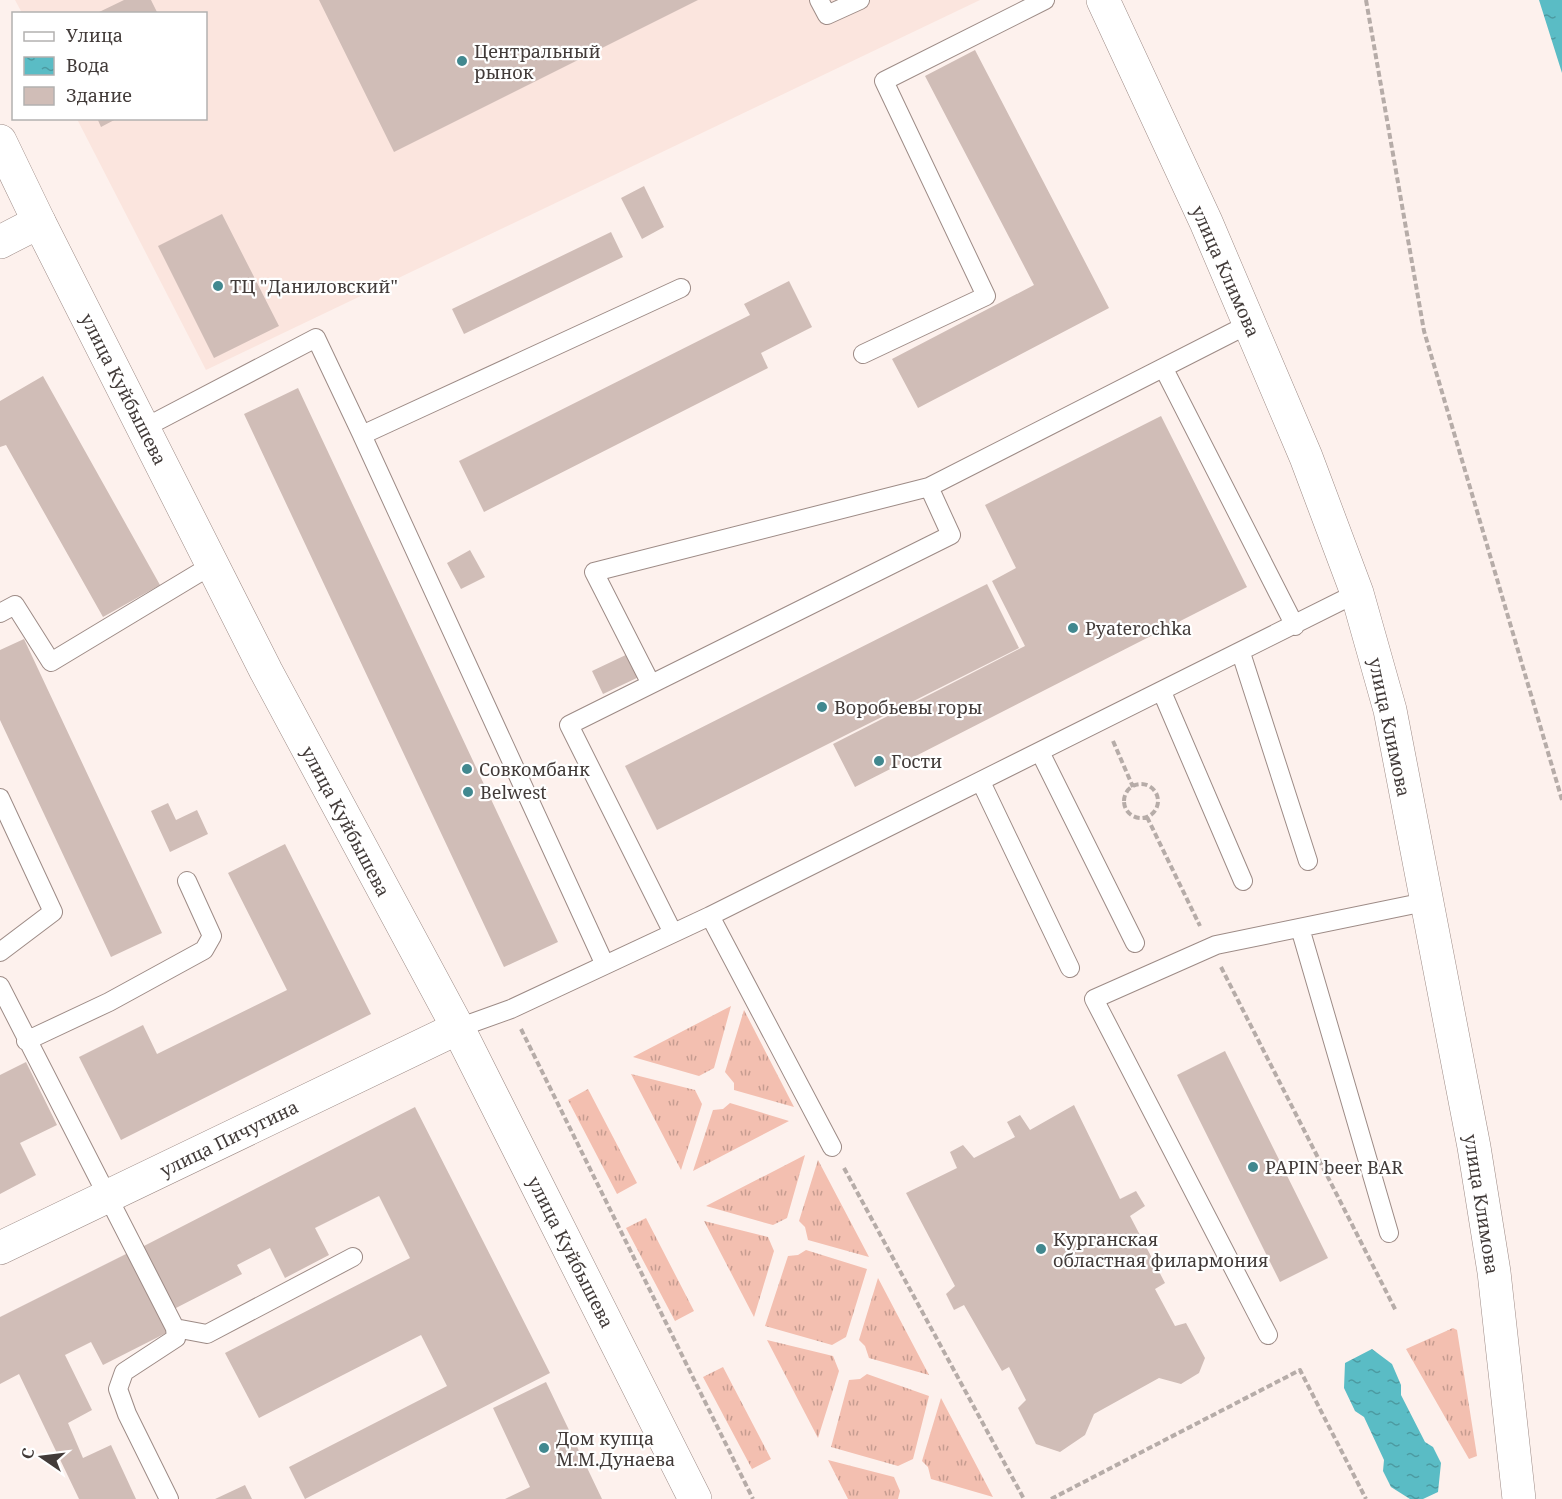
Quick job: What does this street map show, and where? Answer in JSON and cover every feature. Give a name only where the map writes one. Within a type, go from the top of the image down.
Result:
[{"type":"street","name":"улица Климова","points":[[1102,0],[1206,222],[1306,457],[1357,593],[1390,710],[1425,902],[1474,1147],[1494,1272],[1519,1499]]},
{"type":"street","name":"улица Куйбышева","points":[[0,141],[266,671],[458,1028],[695,1499]]},
{"type":"street","points":[[0,242],[39,222]]},
{"type":"street","name":"улица Пичугина","points":[[0,1248],[458,1028]]},
{"type":"lane","points":[[819,0],[827,15],[860,0]]},
{"type":"lane","points":[[863,354],[986,296],[884,81],[1045,0]]},
{"type":"lane","points":[[362,435],[681,288]]},
{"type":"lane","points":[[651,684],[594,572],[929,487],[1249,324]]},
{"type":"lane","points":[[144,428],[316,338],[605,965]]},
{"type":"lane","points":[[1164,369],[1295,627]]},
{"type":"lane","points":[[673,933],[569,725],[951,535],[929,487]]},
{"type":"lane","points":[[0,613],[15,605],[51,662],[212,565]]},
{"type":"lane","points":[[458,1028],[511,1009],[710,916],[1295,627],[1357,593]]},
{"type":"lane","points":[[1241,653],[1308,861]]},
{"type":"lane","points":[[1162,692],[1243,881]]},
{"type":"lane","points":[[1040,752],[1135,943]]},
{"type":"lane","points":[[981,782],[1071,968]]},
{"type":"lane","points":[[0,798],[53,912],[0,951]]},
{"type":"lane","points":[[26,1041],[109,1002],[204,950],[212,936],[187,881]]},
{"type":"lane","points":[[1268,1335],[1094,999],[1216,945],[1425,902]]},
{"type":"lane","points":[[710,916],[832,1147]]},
{"type":"lane","points":[[1300,928],[1389,1233]]},
{"type":"lane","points":[[0,986],[26,1041],[109,1196],[175,1328],[176,1338],[124,1372],[118,1389],[127,1414],[169,1499]]},
{"type":"lane","points":[[175,1328],[207,1334],[353,1257]]},
{"type":"path","points":[[1366,0],[1424,331],[1562,801]]},
{"type":"path","points":[[1112,737],[1133,787]]},
{"type":"path","points":[[1146,785],[1157,795],[1156,811],[1147,817],[1136,817],[1125,805],[1126,793],[1133,787],[1146,785]]},
{"type":"path","points":[[1147,817],[1202,929]]},
{"type":"path","points":[[1217,959],[1396,1311]]},
{"type":"path","points":[[511,1009],[753,1499]]},
{"type":"path","points":[[832,1147],[1024,1499]]},
{"type":"path","points":[[1051,1499],[1300,1370],[1366,1499]]},
{"type":"shaded area","points":[[15,0],[980,0],[206,370],[78,120],[207,120],[207,12],[21,12]]},
{"type":"green space","points":[[731,1006],[714,1068],[699,1076],[633,1057]]},
{"type":"green space","points":[[744,1010],[794,1107],[734,1090],[734,1083],[725,1072]]},
{"type":"green space","points":[[631,1074],[695,1090],[702,1104],[681,1170]]},
{"type":"green space","points":[[588,1089],[637,1183],[617,1194],[568,1100]]},
{"type":"green space","points":[[730,1103],[789,1121],[693,1171],[713,1110],[723,1109]]},
{"type":"green space","points":[[805,1155],[787,1218],[773,1225],[706,1206]]},
{"type":"green space","points":[[818,1160],[869,1257],[808,1240],[805,1227],[799,1221]]},
{"type":"green space","points":[[646,1218],[694,1311],[675,1321],[626,1228]]},
{"type":"green space","points":[[704,1221],[768,1237],[774,1251],[754,1317]]},
{"type":"green space","points":[[806,1250],[867,1269],[846,1337],[832,1345],[765,1326],[788,1256],[798,1255]]},
{"type":"green space","points":[[878,1278],[929,1375],[869,1358],[865,1346],[859,1340]]},
{"type":"green space","points":[[1453,1328],[1457,1330],[1477,1456],[1469,1459],[1406,1349]]},
{"type":"green space","points":[[767,1340],[833,1356],[839,1371],[818,1438]]},
{"type":"green space","points":[[723,1367],[771,1459],[752,1469],[703,1377]]},
{"type":"green space","points":[[867,1374],[929,1396],[913,1459],[898,1466],[831,1447],[849,1380],[860,1379]]},
{"type":"green space","points":[[941,1398],[993,1497],[931,1479],[928,1467],[922,1461]]},
{"type":"green space","points":[[828,1460],[894,1477],[900,1491],[898,1499],[848,1499]]},
{"type":"water","points":[[1539,0],[1562,0],[1562,73]]},
{"type":"water","points":[[1372,1349],[1392,1364],[1401,1385],[1401,1395],[1425,1442],[1433,1447],[1441,1463],[1438,1492],[1423,1499],[1410,1499],[1391,1487],[1383,1471],[1384,1460],[1364,1417],[1355,1411],[1344,1388],[1345,1363]]},
{"type":"building","points":[[124,0],[151,0],[157,12],[99,12]]},
{"type":"building","name":"Центральный рынок","points":[[319,0],[698,0],[394,152]]},
{"type":"building","points":[[975,50],[1109,308],[918,408],[892,359],[1034,285],[925,76]]},
{"type":"building","points":[[98,120],[114,120],[101,127]]},
{"type":"building","points":[[644,186],[664,227],[642,239],[621,198]]},
{"type":"building","name":"ТЦ \"Даниловский\"","points":[[222,214],[279,326],[214,358],[158,246]]},
{"type":"building","points":[[611,232],[623,257],[464,334],[452,309]]},
{"type":"building","points":[[789,281],[812,327],[761,353],[768,368],[484,512],[459,461],[750,315],[744,304]]},
{"type":"building","points":[[43,376],[160,585],[103,617],[6,445],[0,447],[0,401]]},
{"type":"building","points":[[298,388],[558,942],[504,967],[244,414]]},
{"type":"building","points":[[1161,416],[1247,587],[855,787],[833,744],[1025,646],[992,581],[1016,568],[985,505]]},
{"type":"building","points":[[470,550],[485,577],[461,589],[447,563]]},
{"type":"building","name":"Воробьевы горы","points":[[987,584],[1019,648],[657,830],[625,766]]},
{"type":"building","points":[[24,639],[162,933],[111,957],[0,720],[0,650]]},
{"type":"building","points":[[630,653],[641,676],[603,694],[592,671]]},
{"type":"building","points":[[168,803],[176,820],[197,810],[208,834],[170,852],[151,811]]},
{"type":"building","points":[[285,844],[371,1014],[121,1140],[79,1057],[143,1025],[157,1054],[287,990],[228,873]]},
{"type":"building","name":"PAPIN beer BAR","points":[[1225,1051],[1328,1258],[1280,1282],[1177,1075]]},
{"type":"building","points":[[26,1062],[57,1125],[20,1143],[36,1175],[0,1194],[0,1075]]},
{"type":"building","name":"Курганская областная филармония","points":[[1074,1105],[1120,1199],[1136,1191],[1145,1206],[1130,1216],[1165,1283],[1155,1289],[1175,1326],[1186,1323],[1205,1358],[1199,1373],[1181,1384],[1159,1378],[1094,1414],[1085,1435],[1060,1452],[1036,1444],[1018,1408],[1026,1400],[1009,1367],[1002,1371],[964,1305],[954,1310],[946,1294],[955,1286],[906,1193],[957,1168],[950,1152],[963,1145],[974,1158],[1015,1137],[1007,1122],[1020,1115],[1030,1130]]},
{"type":"building","points":[[415,1107],[550,1373],[305,1499],[289,1467],[447,1386],[421,1335],[259,1418],[225,1353],[410,1258],[379,1196],[315,1228],[329,1255],[285,1278],[270,1248],[237,1265],[242,1274],[174,1309],[142,1247]]},
{"type":"building","points":[[130,1252],[170,1331],[103,1365],[91,1342],[65,1355],[92,1410],[68,1423],[83,1458],[111,1445],[136,1499],[79,1499],[19,1374],[0,1384],[0,1317]]},
{"type":"building","name":"Дом купца М.М.Дунаева","points":[[546,1382],[602,1499],[505,1499],[530,1487],[493,1408]]},
{"type":"building","points":[[245,1485],[252,1499],[215,1499]]},
{"type":"place","name":"Центральный рынок","points":[[462,61]]},
{"type":"place","name":"ТЦ \"Даниловский\"","points":[[218,286]]},
{"type":"place","name":"Pyaterochka","points":[[1073,628]]},
{"type":"place","name":"Воробьевы горы","points":[[822,707]]},
{"type":"place","name":"Гости","points":[[879,761]]},
{"type":"place","name":"Совкомбанк","points":[[467,769]]},
{"type":"place","name":"Belwest","points":[[468,792]]},
{"type":"place","name":"PAPIN beer BAR","points":[[1253,1167]]},
{"type":"place","name":"Курганская областная филармония","points":[[1041,1249]]},
{"type":"place","name":"Дом купца М.М.Дунаева","points":[[544,1448]]}]
